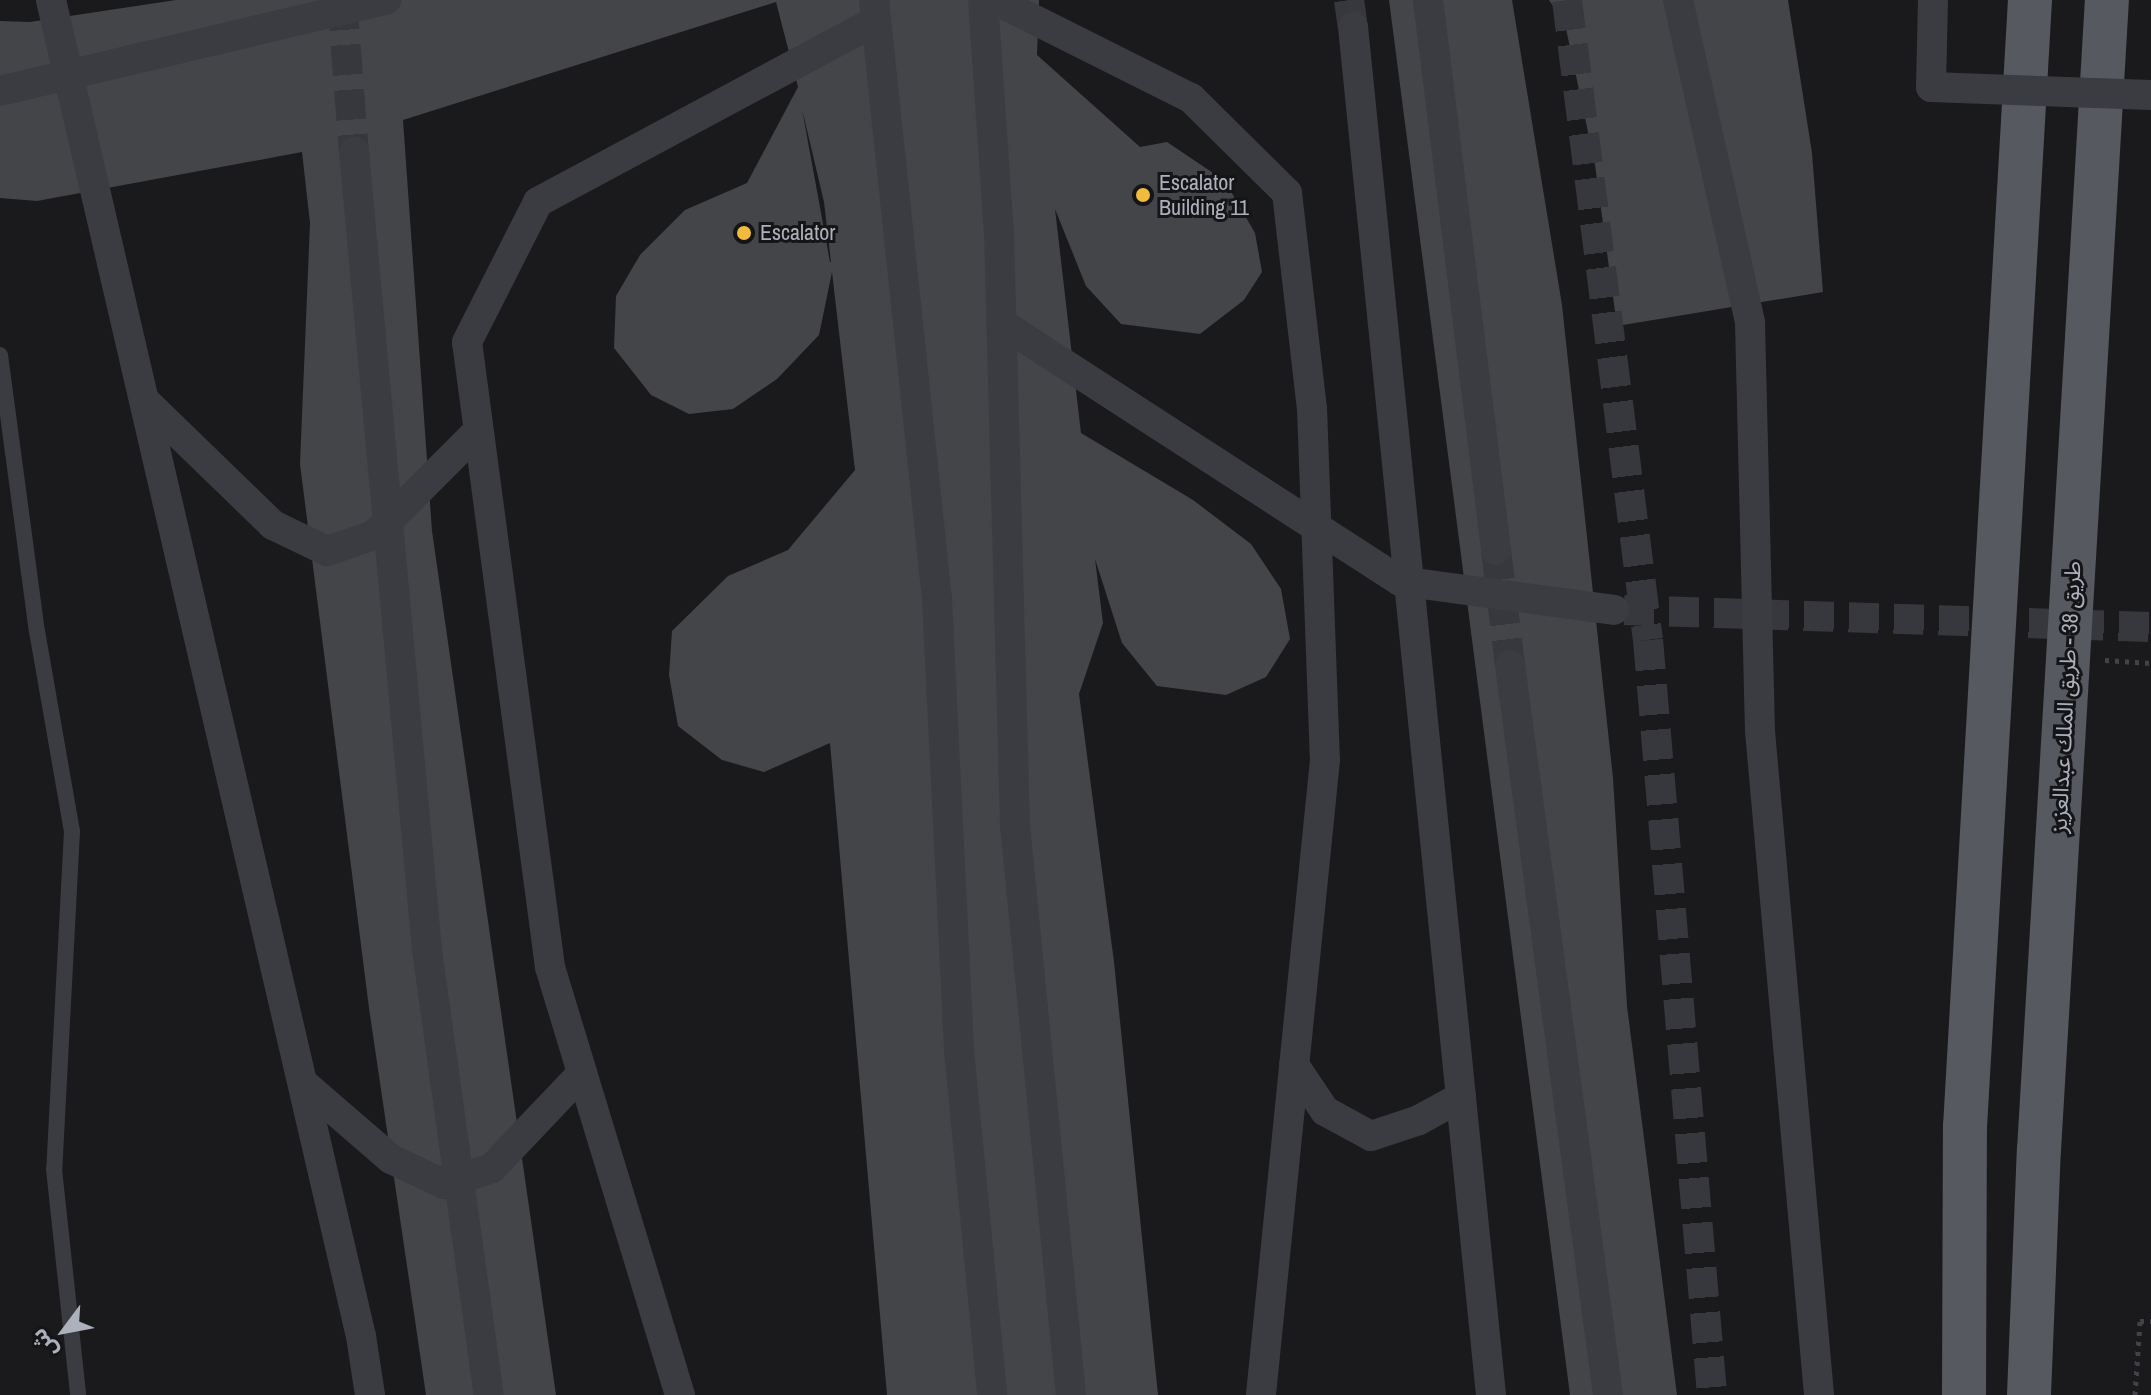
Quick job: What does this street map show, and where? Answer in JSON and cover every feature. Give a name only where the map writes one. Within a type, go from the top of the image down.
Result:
[{"type":"main road","points":[[1964,1395],[1965,1127],[2030,0]]},
{"type":"main road","name":"طريق 38 - طريق الملك عبدالعزيز","points":[[2029,1395],[2039,1150],[2107,0]]},
{"type":"street","points":[[51,0],[303,1083],[370,1395]]},
{"type":"street","points":[[0,91],[386,0]]},
{"type":"street","points":[[983,0],[1001,323],[1015,825],[1071,1395]]},
{"type":"street","points":[[995,0],[1191,98],[1287,193],[1312,408],[1325,760],[1261,1395]]},
{"type":"street","points":[[1428,0],[1496,550]]},
{"type":"street","points":[[1678,0],[1750,323],[1760,731],[1819,1395]]},
{"type":"street","points":[[1933,0],[1931,87],[2151,95]]},
{"type":"street","points":[[680,1395],[550,967],[467,342],[538,202],[875,10],[937,599],[959,1050],[992,1395]]},
{"type":"street","points":[[1353,27],[1491,1395]]},
{"type":"street","points":[[354,152],[427,950],[489,1395]]},
{"type":"street","points":[[1001,323],[1400,581],[1614,610]]},
{"type":"street","points":[[144,400],[273,525],[327,551],[374,535],[478,431]]},
{"type":"street","points":[[1510,665],[1608,1395]]},
{"type":"street","points":[[1294,1065],[1325,1111],[1371,1136],[1419,1120],[1461,1097]]},
{"type":"street","points":[[303,1083],[391,1159],[444,1184],[492,1168],[582,1073]]},
{"type":"lane","points":[[0,355],[37,631],[72,831],[54,1169],[78,1395]]},
{"type":"path","points":[[2135,1395],[2140,1321],[2151,1321]]},
{"type":"building","points":[[176,0],[1039,0],[1037,55],[1140,147],[1167,142],[1225,181],[1255,233],[1262,272],[1244,300],[1200,334],[1121,324],[1086,286],[1055,209],[1081,433],[1193,500],[1251,544],[1281,589],[1290,639],[1266,677],[1226,695],[1157,686],[1122,643],[1095,559],[1103,623],[1079,694],[1114,962],[1158,1395],[887,1395],[830,743],[764,772],[722,760],[678,726],[669,675],[672,631],[728,576],[788,550],[855,470],[832,272],[819,335],[777,379],[733,409],[689,414],[651,395],[614,348],[616,296],[640,255],[685,210],[747,183],[798,87],[776,2],[403,120],[432,531],[556,1395],[426,1395],[369,1008],[300,464],[310,223],[302,152],[37,201],[0,198],[0,21],[30,22]],"holes":[[[802,109],[824,202],[831,262]]]},
{"type":"building","points":[[1389,0],[1512,0],[1562,305],[1613,778],[1627,1006],[1677,1395],[1570,1395]]},
{"type":"building","points":[[1549,0],[1788,0],[1812,153],[1823,292],[1617,326],[1595,165],[1565,24]]},
{"type":"tunnel","points":[[342,0],[354,152]]},
{"type":"tunnel","points":[[1349,0],[1353,27]]},
{"type":"tunnel","points":[[1567,0],[1648,640],[1712,1395]]},
{"type":"tunnel","points":[[1496,550],[1510,665]]},
{"type":"tunnel","points":[[1624,610],[2151,627]]},
{"type":"place","name":"Escalator Building 11","points":[[1143,195]]},
{"type":"place","name":"Escalator","points":[[744,233]]}]
